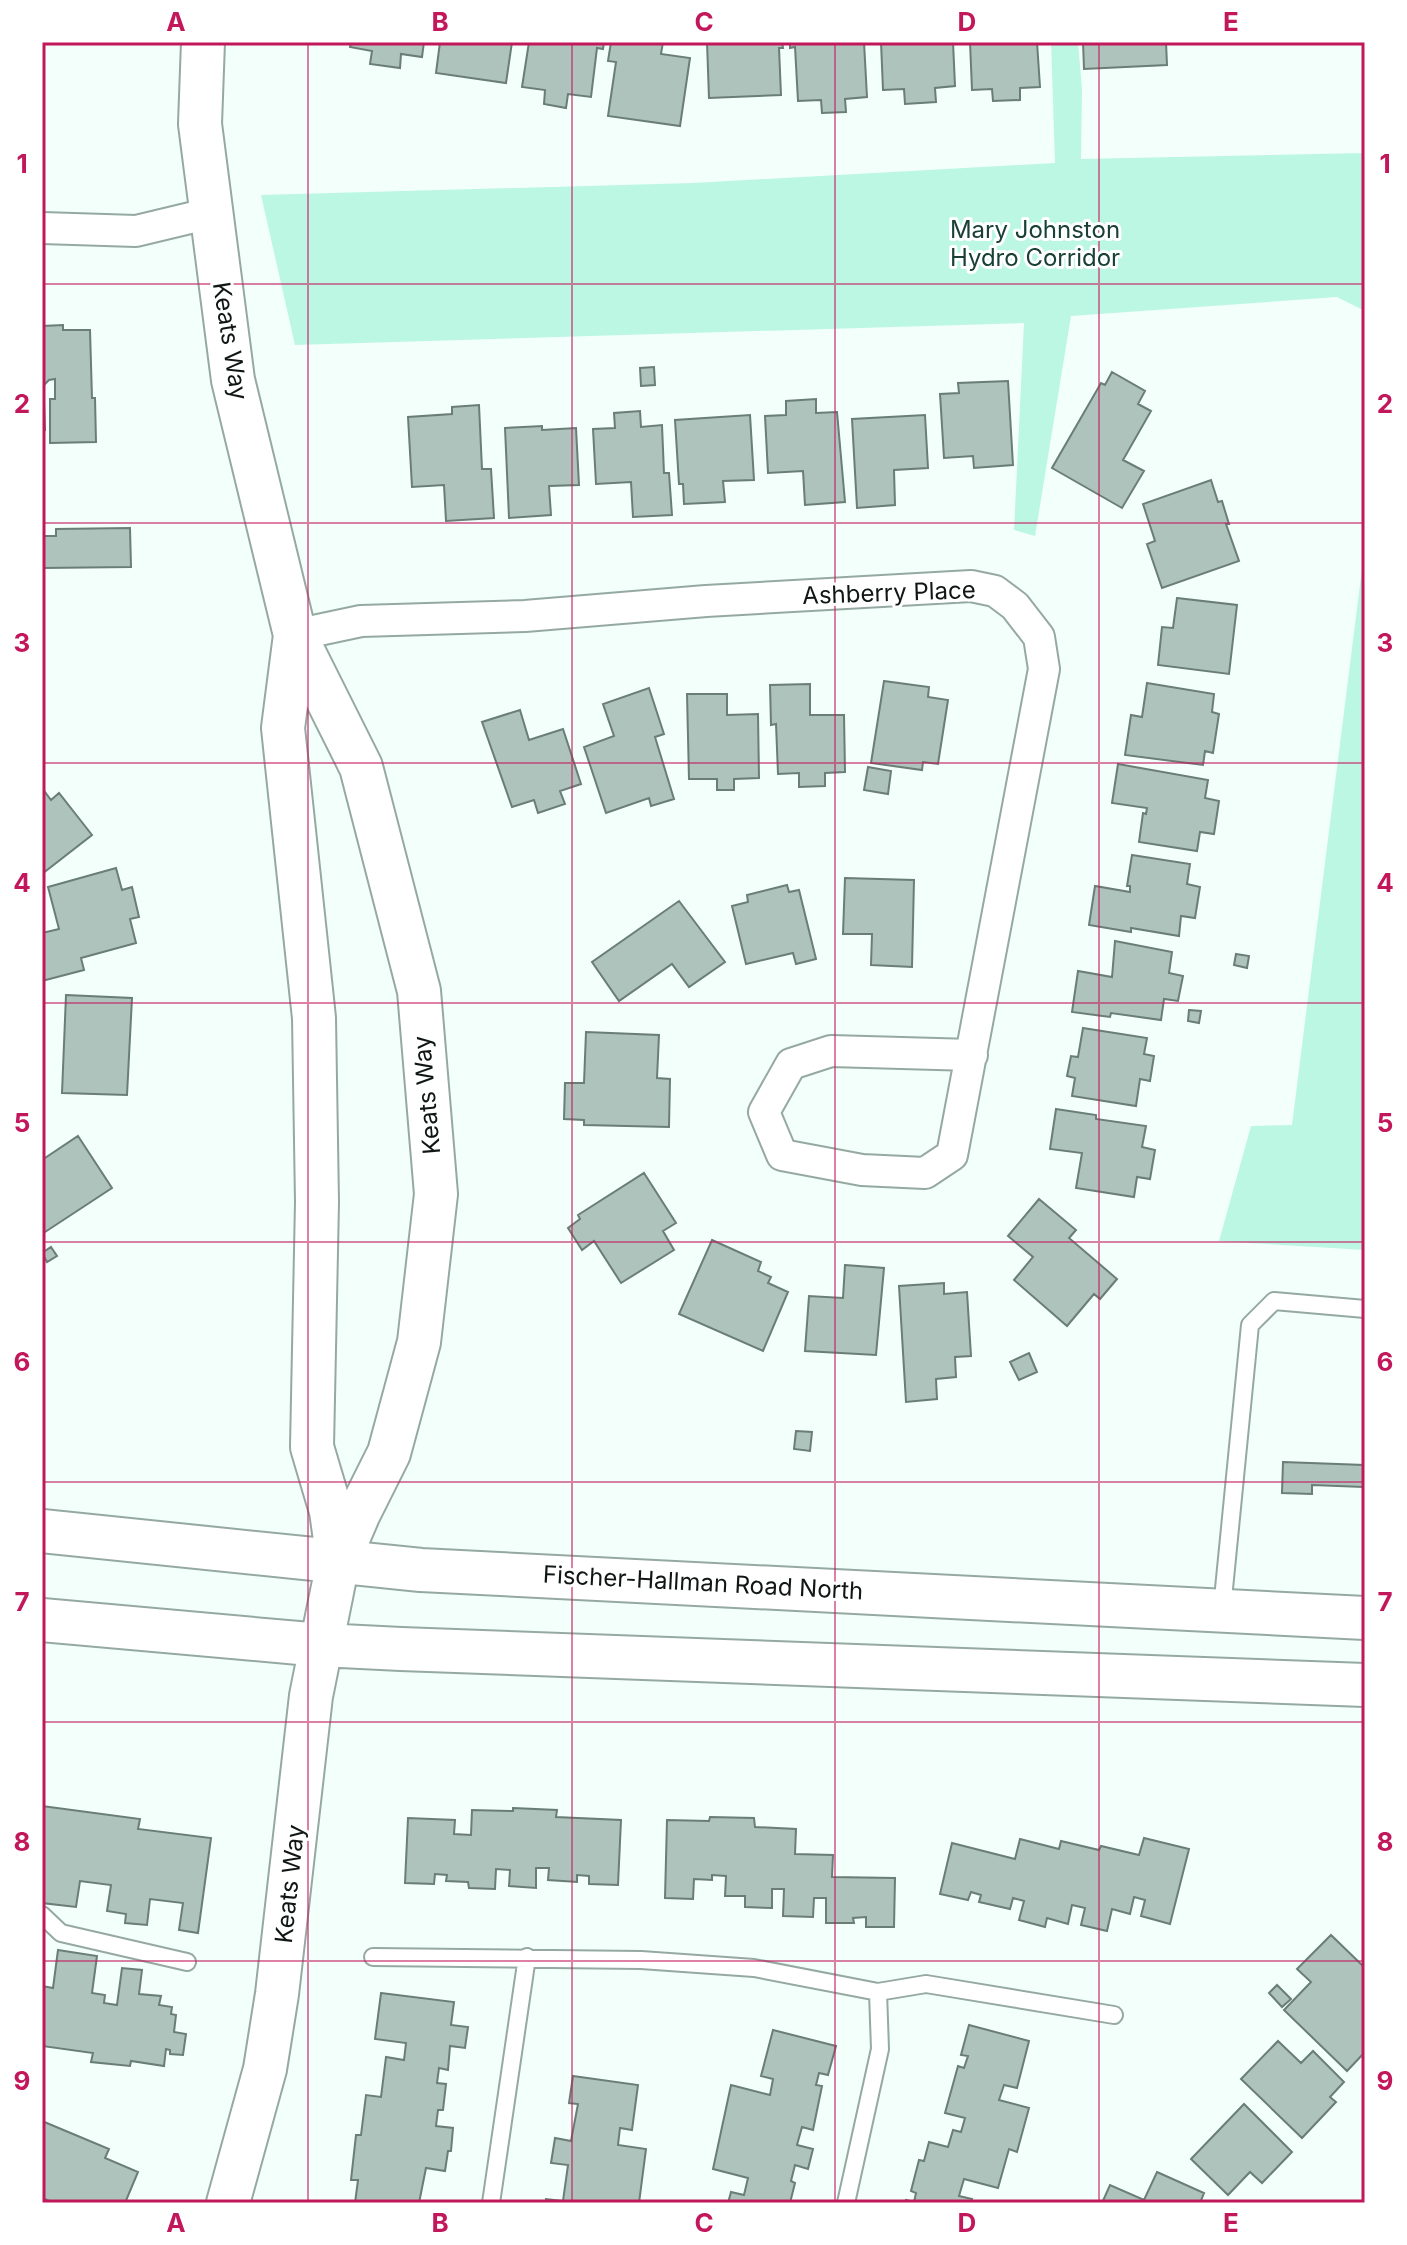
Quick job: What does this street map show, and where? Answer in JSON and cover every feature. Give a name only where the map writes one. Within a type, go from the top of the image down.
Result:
[{"type":"street","name":"Keats Way","points":[[203,42],[200,124],[233,380],[295,635],[361,767],[419,991],[436,1194],[419,1342],[389,1453],[338,1562],[311,1696],[277,1994],[265,2069],[228,2203]]},
{"type":"street","points":[[42,228],[136,231],[211,213]]},
{"type":"street","name":"Ashberry Place","points":[[295,635],[361,621],[525,616],[706,601],[971,586],[995,591],[1015,606],[1039,637],[1044,669],[972,1055],[952,1155],[925,1173],[862,1170],[782,1155],[764,1112],[791,1064],[831,1051],[972,1055]]},
{"type":"street","name":"Keats Way","points":[[295,635],[283,728],[314,1018],[317,1202],[312,1447],[331,1511],[338,1562]]},
{"type":"street","name":"Fischer-Hallman Road North","points":[[42,1531],[421,1570],[1365,1618]]},
{"type":"street","points":[[42,1620],[321,1645],[1365,1685]]},
{"type":"lane","points":[[1222,1609],[1250,1325],[1274,1301],[1365,1309]]},
{"type":"lane","points":[[42,1915],[61,1933],[187,1962]]},
{"type":"lane","points":[[373,1957],[641,1960],[754,1968],[878,1992],[926,1984],[1114,2015]]},
{"type":"lane","points":[[491,2203],[527,1957]]},
{"type":"lane","points":[[846,2203],[880,2049],[878,1992]]},
{"type":"green space","name":"Mary Johnston Hydro Corridor","points":[[1051,42],[1078,42],[1082,89],[1081,159],[1365,153],[1365,311],[1337,297],[1071,316],[1035,536],[1014,530],[1024,323],[295,345],[261,195],[693,183],[1055,163]]},
{"type":"green space","points":[[1365,545],[1365,1250],[1219,1241],[1251,1126],[1292,1125]]},
{"type":"building","points":[[351,42],[424,42],[422,57],[401,54],[400,68],[370,64],[372,51],[350,47]]},
{"type":"building","points":[[440,42],[512,42],[506,83],[436,73]]},
{"type":"building","points":[[529,42],[604,42],[603,49],[597,48],[591,97],[568,94],[566,108],[544,104],[545,90],[522,87]]},
{"type":"building","points":[[611,42],[663,42],[661,54],[690,58],[680,126],[608,116],[616,62],[608,61]]},
{"type":"building","points":[[707,42],[782,42],[783,48],[779,48],[781,95],[709,98]]},
{"type":"building","points":[[790,42],[864,42],[867,97],[845,99],[846,112],[822,113],[821,100],[798,101],[795,47],[790,48]]},
{"type":"building","points":[[881,42],[953,42],[955,86],[935,88],[936,102],[905,104],[904,89],[883,90]]},
{"type":"building","points":[[970,42],[1037,42],[1040,87],[1020,88],[1020,100],[993,101],[992,89],[972,90]]},
{"type":"building","points":[[1083,42],[1166,42],[1167,65],[1084,69]]},
{"type":"building","points":[[63,325],[63,330],[90,330],[96,442],[50,443],[50,399],[55,399],[55,379],[42,387],[42,326]]},
{"type":"building","points":[[654,367],[655,385],[641,386],[640,368]]},
{"type":"building","points":[[1112,372],[1145,391],[1138,404],[1151,411],[1123,460],[1144,471],[1122,508],[1052,468],[1101,383],[1105,385]]},
{"type":"building","points":[[1008,381],[1013,465],[974,468],[973,456],[944,458],[940,394],[959,393],[958,383]]},
{"type":"building","points":[[816,399],[816,413],[837,412],[845,502],[805,505],[803,471],[768,473],[765,416],[786,415],[786,401]]},
{"type":"building","points":[[44,403],[45,430],[42,430]]},
{"type":"building","points":[[479,405],[482,469],[491,469],[494,518],[446,521],[444,485],[412,487],[408,417],[452,414],[452,407]]},
{"type":"building","points":[[640,411],[641,427],[662,425],[664,473],[669,473],[672,515],[633,517],[631,482],[596,484],[593,429],[615,428],[614,413]]},
{"type":"building","points":[[750,415],[754,480],[723,481],[725,502],[684,504],[683,484],[679,484],[675,420]]},
{"type":"building","points":[[925,415],[928,468],[894,470],[895,505],[857,508],[852,419]]},
{"type":"building","points":[[542,426],[542,430],[576,428],[579,485],[549,486],[551,515],[509,518],[505,428]]},
{"type":"building","points":[[1211,480],[1218,502],[1222,501],[1229,524],[1226,524],[1239,561],[1162,588],[1147,544],[1155,541],[1143,504]]},
{"type":"building","points":[[130,528],[131,567],[42,568],[42,536],[56,536],[56,529]]},
{"type":"building","points":[[1177,598],[1237,605],[1229,674],[1158,665],[1162,627],[1173,628]]},
{"type":"building","points":[[884,681],[929,687],[928,697],[948,700],[938,764],[923,762],[922,770],[871,763]]},
{"type":"building","points":[[1147,683],[1214,694],[1212,712],[1219,714],[1213,753],[1205,751],[1203,765],[1125,755],[1131,715],[1142,717]]},
{"type":"building","points":[[810,684],[810,715],[844,715],[845,772],[825,773],[825,786],[799,787],[799,773],[778,774],[776,724],[771,725],[770,685]]},
{"type":"building","points":[[649,688],[664,734],[655,737],[674,799],[651,806],[649,798],[606,813],[584,747],[614,736],[603,704]]},
{"type":"building","points":[[687,694],[727,694],[727,715],[758,714],[759,778],[734,779],[734,790],[717,790],[717,779],[689,779]]},
{"type":"building","points":[[520,710],[529,740],[563,729],[581,784],[560,791],[565,804],[538,813],[534,800],[512,807],[482,722]]},
{"type":"building","points":[[1118,764],[1208,780],[1205,798],[1219,801],[1214,834],[1200,832],[1197,851],[1139,842],[1143,813],[1146,814],[1147,808],[1112,803]]},
{"type":"building","points":[[868,767],[891,771],[888,794],[864,790]]},
{"type":"building","points":[[42,788],[51,800],[59,793],[92,835],[42,874]]},
{"type":"building","points":[[1132,855],[1190,864],[1187,884],[1200,887],[1195,918],[1181,916],[1179,936],[1089,925],[1095,886],[1130,892],[1130,886],[1127,886]]},
{"type":"building","points":[[116,868],[122,890],[132,887],[139,917],[130,919],[136,943],[81,958],[84,970],[42,981],[42,933],[59,929],[48,887]]},
{"type":"building","points":[[845,878],[914,880],[912,967],[871,965],[872,934],[843,934]]},
{"type":"building","points":[[787,885],[789,892],[799,890],[816,959],[796,964],[793,953],[746,964],[732,906],[748,902],[747,895]]},
{"type":"building","points":[[679,901],[725,962],[689,987],[672,964],[619,1001],[592,962]]},
{"type":"building","points":[[1115,941],[1172,952],[1169,973],[1183,976],[1178,1001],[1164,999],[1161,1020],[1111,1013],[1110,1017],[1072,1012],[1078,971],[1112,977]]},
{"type":"building","points":[[1236,954],[1249,956],[1247,968],[1234,965]]},
{"type":"building","points":[[66,995],[132,998],[127,1095],[62,1093]]},
{"type":"building","points":[[1189,1010],[1201,1011],[1199,1023],[1188,1021]]},
{"type":"building","points":[[1083,1028],[1147,1038],[1144,1054],[1154,1056],[1150,1081],[1140,1079],[1136,1106],[1072,1096],[1075,1078],[1067,1076],[1071,1056],[1078,1057]]},
{"type":"building","points":[[586,1032],[659,1035],[657,1078],[670,1079],[669,1127],[584,1125],[584,1120],[564,1119],[565,1083],[584,1083]]},
{"type":"building","points":[[1056,1109],[1096,1115],[1096,1119],[1146,1126],[1142,1147],[1155,1150],[1150,1179],[1137,1177],[1134,1197],[1076,1188],[1082,1153],[1050,1149]]},
{"type":"building","points":[[78,1136],[112,1188],[42,1234],[42,1160]]},
{"type":"building","points":[[644,1173],[676,1223],[663,1231],[674,1250],[621,1283],[594,1241],[582,1250],[568,1228],[580,1219],[578,1215]]},
{"type":"building","points":[[1039,1199],[1076,1230],[1069,1238],[1117,1279],[1100,1299],[1094,1294],[1067,1326],[1014,1280],[1033,1257],[1008,1236]]},
{"type":"building","points":[[712,1240],[761,1262],[758,1271],[771,1277],[768,1283],[788,1292],[763,1351],[679,1314]]},
{"type":"building","points":[[51,1247],[57,1256],[47,1262],[42,1253]]},
{"type":"building","points":[[845,1265],[884,1268],[876,1355],[805,1351],[809,1296],[843,1298]]},
{"type":"building","points":[[944,1283],[944,1294],[967,1292],[971,1356],[955,1357],[956,1377],[936,1379],[937,1399],[906,1402],[899,1286]]},
{"type":"building","points":[[1029,1353],[1037,1372],[1019,1380],[1010,1362]]},
{"type":"building","points":[[796,1431],[812,1432],[810,1451],[794,1449]]},
{"type":"building","points":[[1283,1462],[1364,1465],[1363,1487],[1312,1485],[1312,1494],[1282,1493]]},
{"type":"building","points":[[42,1806],[140,1819],[138,1829],[211,1838],[198,1933],[179,1930],[183,1903],[150,1899],[147,1925],[125,1923],[126,1914],[107,1911],[111,1885],[80,1881],[76,1907],[42,1903]]},
{"type":"building","points":[[513,1808],[557,1810],[556,1817],[621,1820],[618,1885],[589,1884],[589,1876],[577,1875],[577,1882],[548,1880],[549,1868],[536,1868],[536,1888],[509,1886],[510,1870],[496,1869],[495,1889],[469,1888],[468,1882],[446,1881],[447,1875],[435,1874],[434,1884],[405,1883],[408,1818],[455,1820],[454,1834],[471,1835],[472,1810],[513,1811]]},
{"type":"building","points":[[710,1817],[754,1818],[755,1827],[796,1829],[795,1854],[833,1855],[832,1877],[895,1878],[894,1927],[866,1927],[866,1917],[853,1918],[854,1923],[826,1923],[826,1898],[814,1898],[813,1917],[783,1916],[784,1889],[772,1889],[772,1908],[745,1907],[745,1896],[725,1896],[726,1876],[712,1875],[712,1880],[694,1879],[693,1899],[665,1898],[667,1820],[709,1821]]},
{"type":"building","points":[[1144,1838],[1189,1849],[1170,1924],[1141,1916],[1145,1900],[1134,1897],[1130,1914],[1112,1909],[1107,1931],[1081,1925],[1085,1908],[1072,1905],[1068,1924],[1047,1918],[1045,1927],[1019,1920],[1024,1901],[1013,1898],[1010,1909],[979,1902],[981,1895],[971,1892],[968,1900],[940,1894],[952,1843],[1015,1859],[1020,1839],[1059,1849],[1061,1841],[1139,1855]]},
{"type":"building","points":[[1331,1935],[1365,1968],[1365,2052],[1347,2071],[1284,2010],[1311,1982],[1297,1969]]},
{"type":"building","points":[[58,1950],[97,1956],[92,1993],[105,1995],[104,2003],[117,2005],[122,1968],[142,1970],[139,1994],[161,1996],[159,2005],[172,2007],[171,2014],[176,2015],[174,2032],[186,2034],[183,2055],[170,2054],[170,2050],[166,2049],[164,2066],[131,2061],[130,2066],[91,2062],[93,2053],[42,2046],[42,1986],[53,1988]]},
{"type":"building","points":[[1277,1985],[1291,1999],[1282,2007],[1269,1993]]},
{"type":"building","points":[[381,1993],[454,2002],[451,2025],[468,2027],[465,2048],[450,2046],[448,2070],[439,2068],[437,2083],[446,2084],[443,2110],[438,2110],[436,2126],[453,2128],[451,2151],[448,2151],[445,2171],[426,2168],[419,2203],[355,2203],[358,2180],[351,2180],[356,2135],[361,2135],[366,2095],[381,2097],[386,2057],[404,2060],[406,2043],[375,2039]]},
{"type":"building","points":[[969,2025],[1029,2041],[1017,2088],[1004,2085],[999,2100],[1029,2108],[1017,2152],[1009,2149],[998,2188],[964,2179],[959,2196],[972,2199],[971,2203],[905,2203],[906,2200],[914,2202],[916,2193],[911,2191],[919,2160],[924,2161],[929,2142],[948,2147],[953,2130],[961,2132],[965,2118],[945,2113],[958,2066],[964,2068],[968,2056],[961,2055]]},
{"type":"building","points":[[773,2030],[836,2046],[828,2075],[819,2073],[816,2085],[822,2086],[813,2130],[802,2127],[797,2145],[813,2149],[808,2169],[795,2165],[790,2203],[728,2203],[731,2192],[744,2195],[748,2178],[713,2169],[731,2085],[770,2095],[773,2079],[761,2076]]},
{"type":"building","points":[[1278,2041],[1301,2063],[1313,2051],[1344,2082],[1330,2097],[1336,2102],[1302,2138],[1241,2079]]},
{"type":"building","points":[[573,2076],[638,2085],[632,2130],[620,2128],[618,2145],[646,2149],[639,2203],[546,2203],[546,2199],[563,2201],[568,2165],[551,2163],[555,2138],[571,2141],[578,2104],[569,2103]]},
{"type":"building","points":[[1244,2104],[1292,2152],[1262,2183],[1250,2172],[1228,2195],[1191,2159]]},
{"type":"building","points":[[42,2121],[109,2149],[105,2158],[138,2172],[125,2203],[54,2203],[42,2198]]},
{"type":"building","points":[[1157,2172],[1204,2193],[1200,2203],[1102,2203],[1110,2185],[1144,2200]]}]
